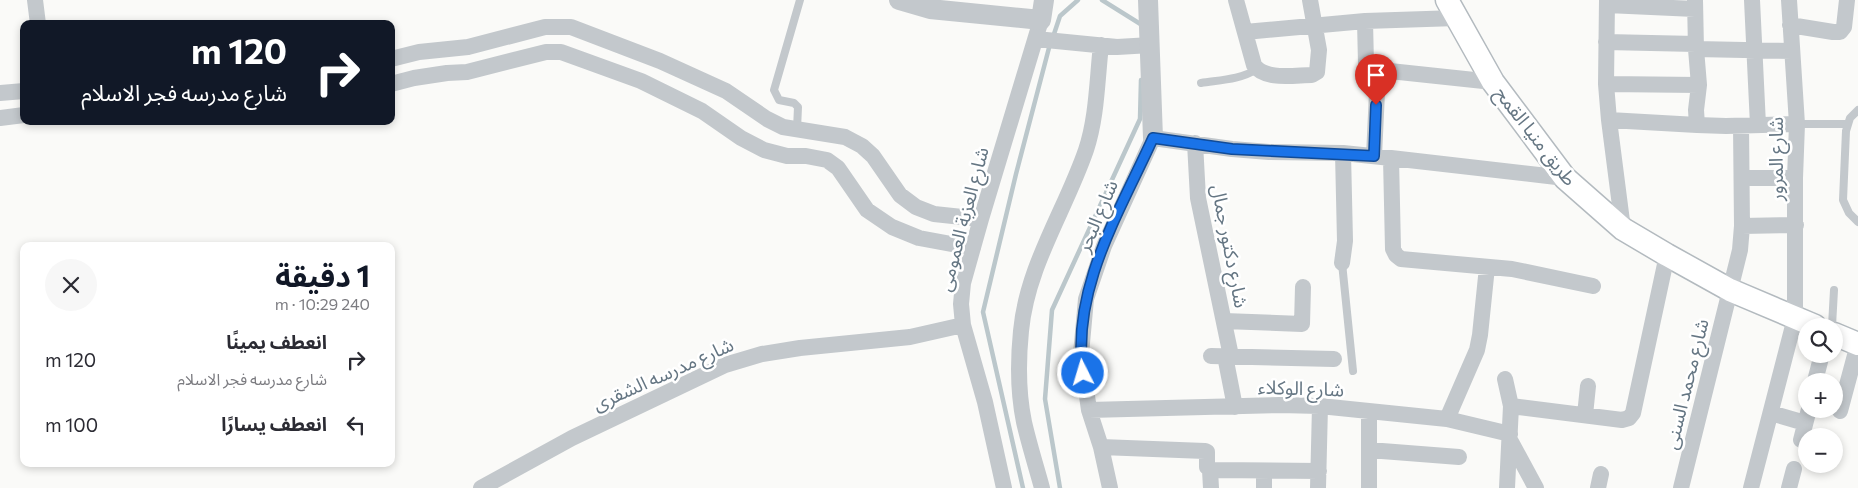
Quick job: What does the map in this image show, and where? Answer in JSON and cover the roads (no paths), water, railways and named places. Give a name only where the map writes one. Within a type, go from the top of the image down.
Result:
[{"type":"main road","name":"طريق منيا القمح","points":[[1453,5],[1493,82],[1565,178],[1623,229],[1730,290],[1798,319]]},
{"type":"main road","points":[[1843,338],[1858,344]]},
{"type":"street","points":[[35,0],[38,20]]},
{"type":"street","points":[[899,0],[930,9],[1080,43],[1117,47],[1151,45]]},
{"type":"street","points":[[1039,33],[1044,0]]},
{"type":"street","points":[[1148,0],[1153,138],[1269,152],[1374,156],[1565,178]]},
{"type":"street","points":[[1236,0],[1254,65],[1257,69],[1268,75],[1316,75],[1319,63],[1319,50],[1310,0]]},
{"type":"street","points":[[1752,0],[1758,125]]},
{"type":"street","name":"شارع المرور","points":[[1789,0],[1797,124],[1796,225],[1805,318]]},
{"type":"street","points":[[1790,25],[1840,32],[1844,27],[1847,0]]},
{"type":"street","points":[[1623,229],[1606,84],[1607,2],[1695,5],[1699,85],[1696,110],[1697,125]]},
{"type":"street","points":[[1245,32],[1365,21],[1453,5]]},
{"type":"street","points":[[1365,21],[1366,64],[1371,69],[1493,82]]},
{"type":"street","points":[[395,79],[407,65],[449,48],[468,47],[545,27],[571,27],[660,61],[726,91],[767,119],[783,127],[797,131],[816,131],[845,137],[862,146],[873,156],[900,196],[916,207],[934,214],[981,219]]},
{"type":"street","name":"شارع العزبة العمومى","points":[[1004,488],[985,402],[963,325],[961,304],[963,283],[981,219],[1039,33]]},
{"type":"street","points":[[1606,42],[1755,51],[1792,51]]},
{"type":"street","points":[[1042,488],[1024,421],[1019,376],[1020,330],[1030,286],[1086,149],[1091,128],[1101,45]]},
{"type":"street","points":[[407,65],[447,73],[467,72],[546,52],[561,52],[641,81],[702,111],[741,138],[764,150],[786,156],[806,156],[827,160],[838,168],[867,210],[892,227],[919,238],[973,248]]},
{"type":"street","points":[[1374,156],[1378,71]]},
{"type":"street","points":[[1606,84],[1699,85]]},
{"type":"street","points":[[0,93],[20,91]]},
{"type":"street","points":[[0,118],[20,116]]},
{"type":"street","points":[[1609,120],[1741,126],[1797,124]]},
{"type":"street","name":"شارع محمد السنى","points":[[1681,488],[1740,250],[1742,226],[1741,126]]},
{"type":"street","name":"شارع البحر","points":[[1110,488],[1101,447],[1089,410],[1080,354],[1086,299],[1104,246],[1153,138]]},
{"type":"street","name":"شارع دكتور جمال","points":[[1194,143],[1198,198],[1224,321],[1222,356],[1235,407]]},
{"type":"street","points":[[1342,263],[1345,240],[1343,154]]},
{"type":"street","points":[[1391,158],[1393,249],[1401,259],[1512,269],[1593,286]]},
{"type":"street","points":[[1742,178],[1795,178]]},
{"type":"street","points":[[1742,226],[1796,225]]},
{"type":"street","points":[[1511,406],[1622,420],[1629,418],[1633,413],[1667,255]]},
{"type":"street","points":[[1447,419],[1477,350],[1487,267]]},
{"type":"street","points":[[1224,321],[1302,324],[1303,288]]},
{"type":"street","name":"شارع مدرسه الشقرى","points":[[481,488],[572,438],[725,365],[771,352],[910,337],[963,325]]},
{"type":"street","name":"شارع المرور","points":[[1751,488],[1770,413],[1798,340]]},
{"type":"street","points":[[1843,400],[1858,344]]},
{"type":"street","points":[[1222,356],[1334,359]]},
{"type":"street","points":[[1506,379],[1511,406],[1507,488]]},
{"type":"street","points":[[1585,415],[1588,386]]},
{"type":"street","name":"شارع الوكلاء","points":[[1089,410],[1280,405],[1320,406],[1447,419],[1510,437]]},
{"type":"street","points":[[1318,488],[1320,406]]},
{"type":"street","points":[[1369,411],[1369,488]]},
{"type":"street","points":[[1770,413],[1798,415]]},
{"type":"street","points":[[1510,437],[1536,488]]},
{"type":"street","points":[[1101,447],[1205,451],[1207,452],[1207,467],[1210,470],[1211,488]]},
{"type":"street","points":[[1369,450],[1459,457]]},
{"type":"street","points":[[1789,488],[1794,469]]},
{"type":"street","points":[[1210,470],[1319,471]]},
{"type":"street","points":[[1264,470],[1264,488]]},
{"type":"lane","points":[[797,131],[798,108],[794,103],[780,100],[774,90],[800,0]]},
{"type":"lane","points":[[1201,83],[1239,77],[1257,69]]},
{"type":"lane","points":[[1858,110],[1847,124],[1843,200],[1849,213],[1858,222]]},
{"type":"lane","points":[[1797,124],[1847,124]]},
{"type":"lane","points":[[1342,263],[1353,371]]},
{"type":"lane","points":[[1832,318],[1834,290]]},
{"type":"waterway","points":[[1053,37],[1060,16],[1078,0]]},
{"type":"waterway","points":[[1102,0],[1142,25]]},
{"type":"waterway","points":[[1023,488],[983,312],[1050,44]]},
{"type":"waterway","points":[[1060,488],[1045,399],[1052,310],[1140,119],[1141,80]]}]
